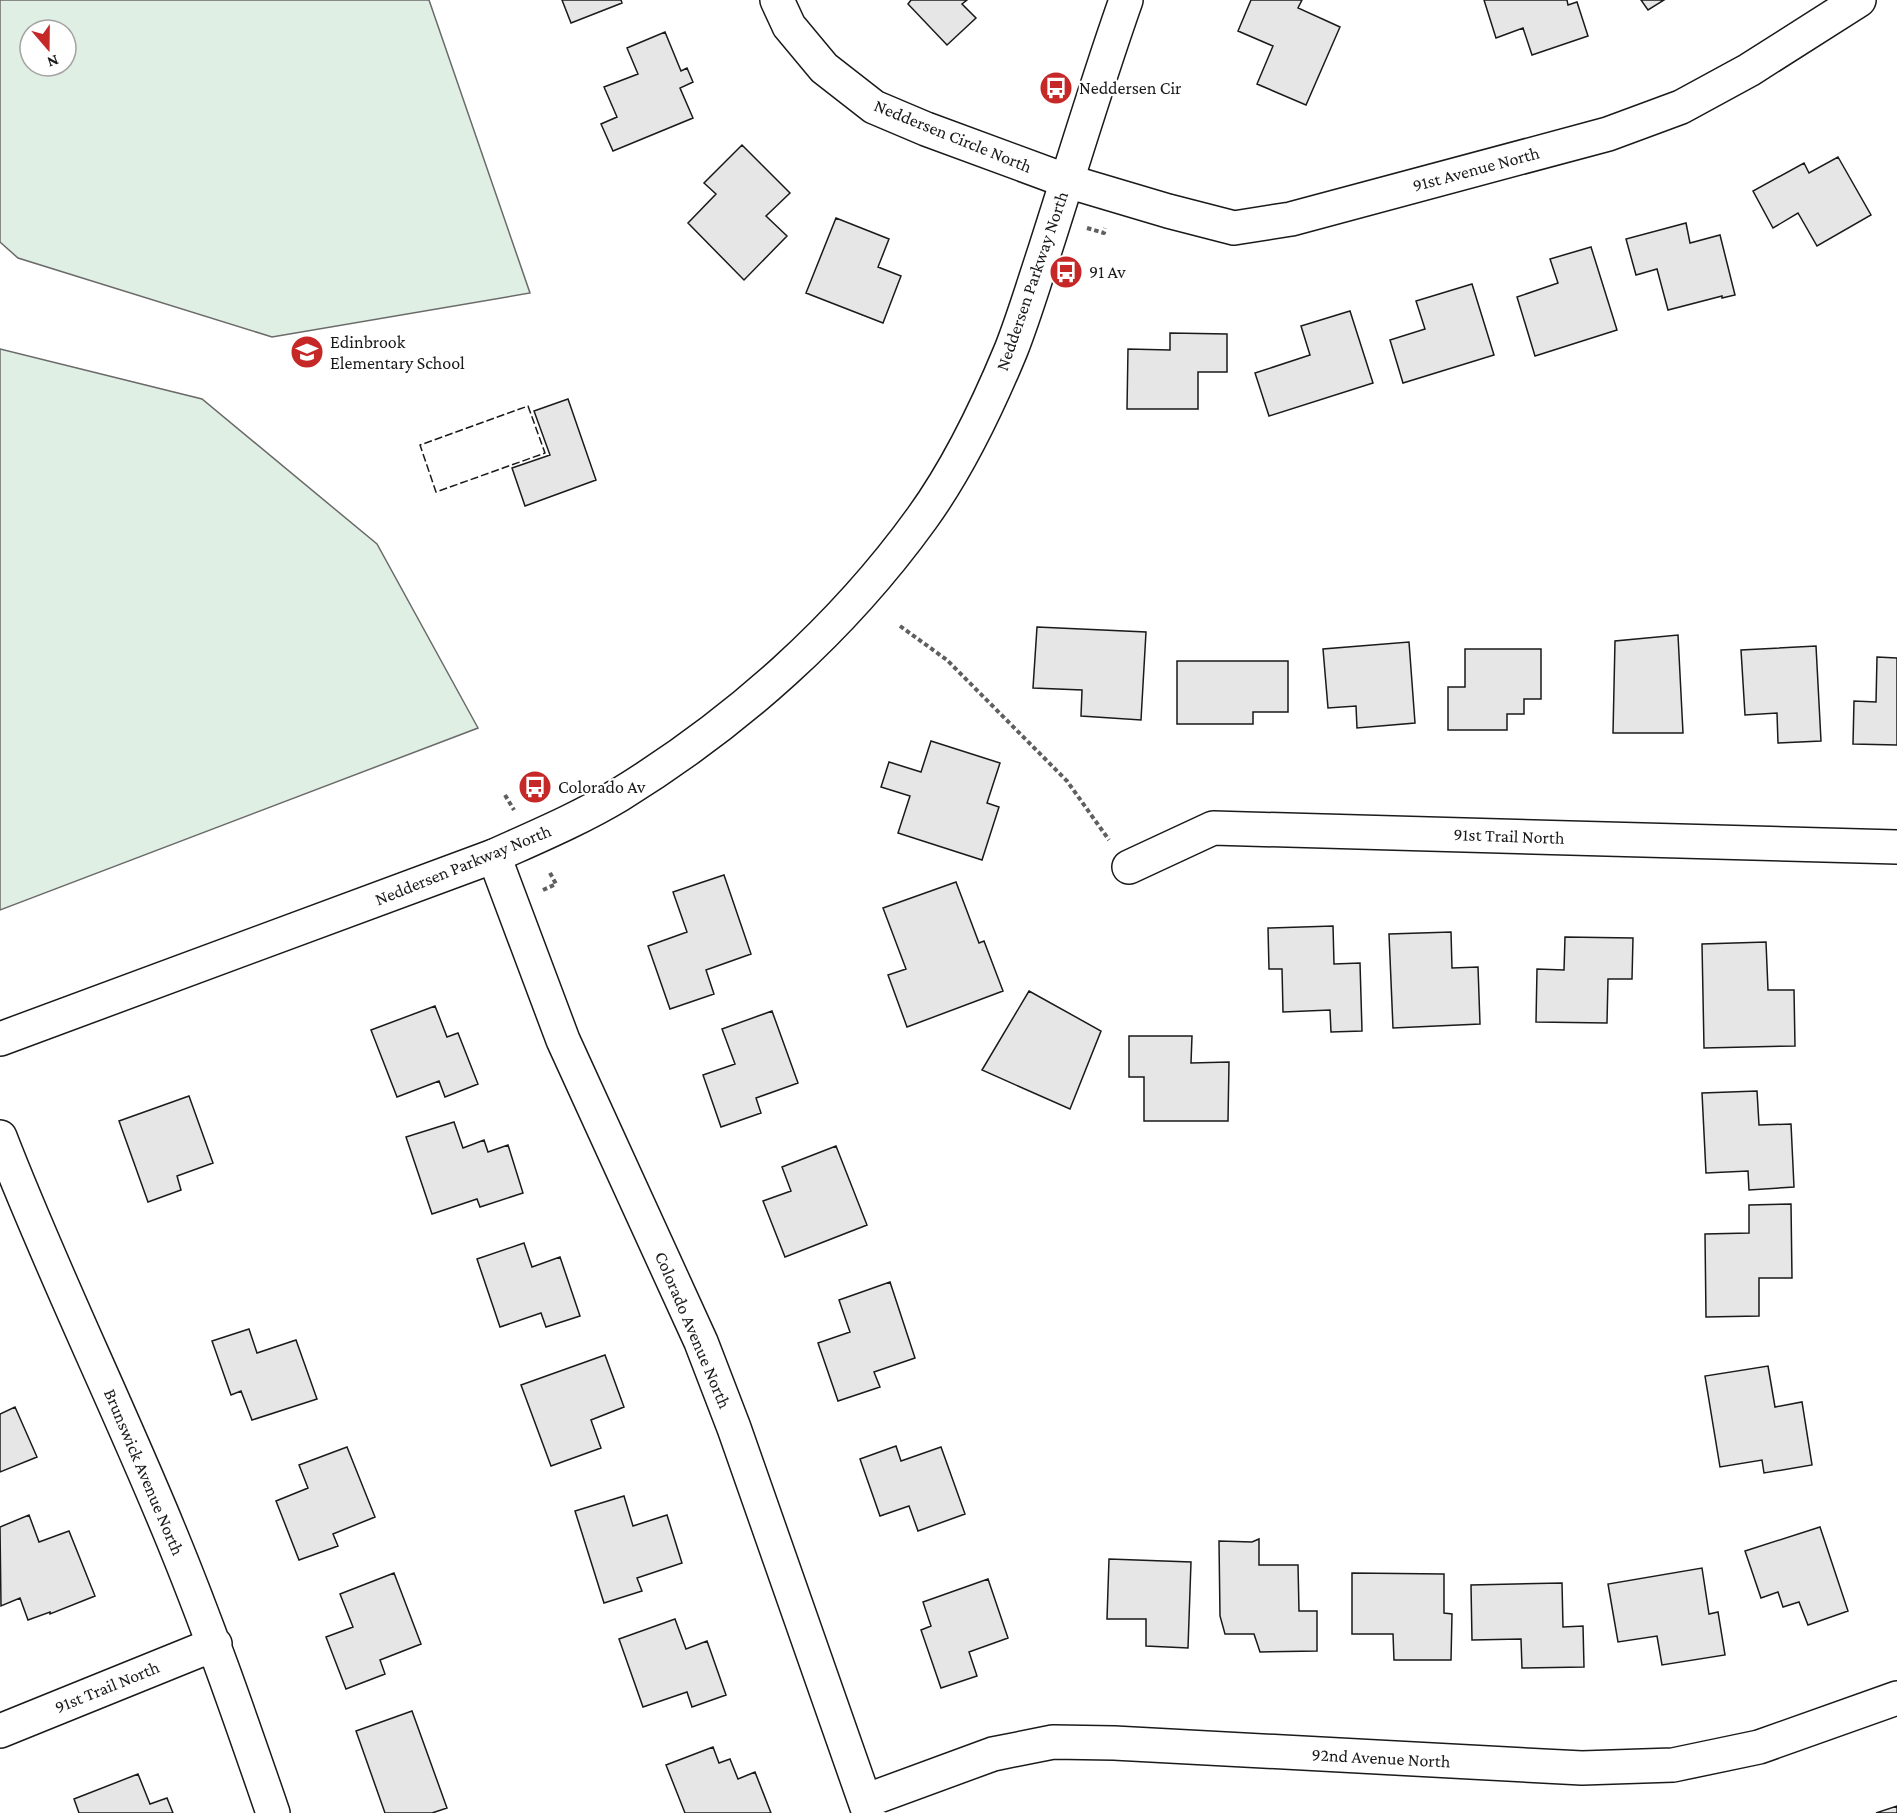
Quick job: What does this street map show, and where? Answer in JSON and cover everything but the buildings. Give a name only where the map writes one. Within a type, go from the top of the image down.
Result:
[{"type":"street","name":"Neddersen Circle North","points":[[777,0],[789,26],[824,68],[874,107],[926,129],[1067,181]]},
{"type":"street","name":"Neddersen Parkway North","points":[[0,1039],[494,856],[617,796],[668,763],[753,698],[809,648],[865,591],[923,516],[968,442],[1011,350],[1126,0]]},
{"type":"street","name":"91st Avenue North","points":[[1067,181],[1234,228],[1291,219],[1608,134],[1681,107],[1749,70],[1859,0]]},
{"type":"street","name":"91st Trail North","points":[[1129,867],[1213,828],[1897,847]]},
{"type":"street","name":"Colorado Avenue North","points":[[494,856],[563,1040],[701,1342],[734,1428],[867,1807]]},
{"type":"street","name":"Brunswick Avenue North","points":[[0,1137],[160,1509],[215,1644],[273,1813]]},
{"type":"street","name":"91st Trail North","points":[[0,1731],[215,1644]]},
{"type":"street","name":"92nd Avenue North","points":[[867,1807],[993,1754],[1053,1742],[1114,1743],[1582,1768],[1673,1765],[1759,1747],[1897,1698]]},
{"type":"path","points":[[900,626],[947,660],[1067,781],[1129,867]]},
{"type":"green space","points":[[0,0],[429,0],[530,293],[272,337],[18,258],[0,242]]},
{"type":"green space","points":[[0,349],[202,399],[377,544],[478,728],[0,910]]},
{"type":"fence","points":[[528,406],[545,453],[436,492],[420,445],[528,406]]},
{"type":"place","name":"Neddersen Cir","points":[[1056,88]]},
{"type":"place","name":"91 Av","points":[[1066,272]]},
{"type":"place","name":"Edinbrook Elementary School","points":[[307,352]]},
{"type":"place","name":"Colorado Av","points":[[535,787]]}]
